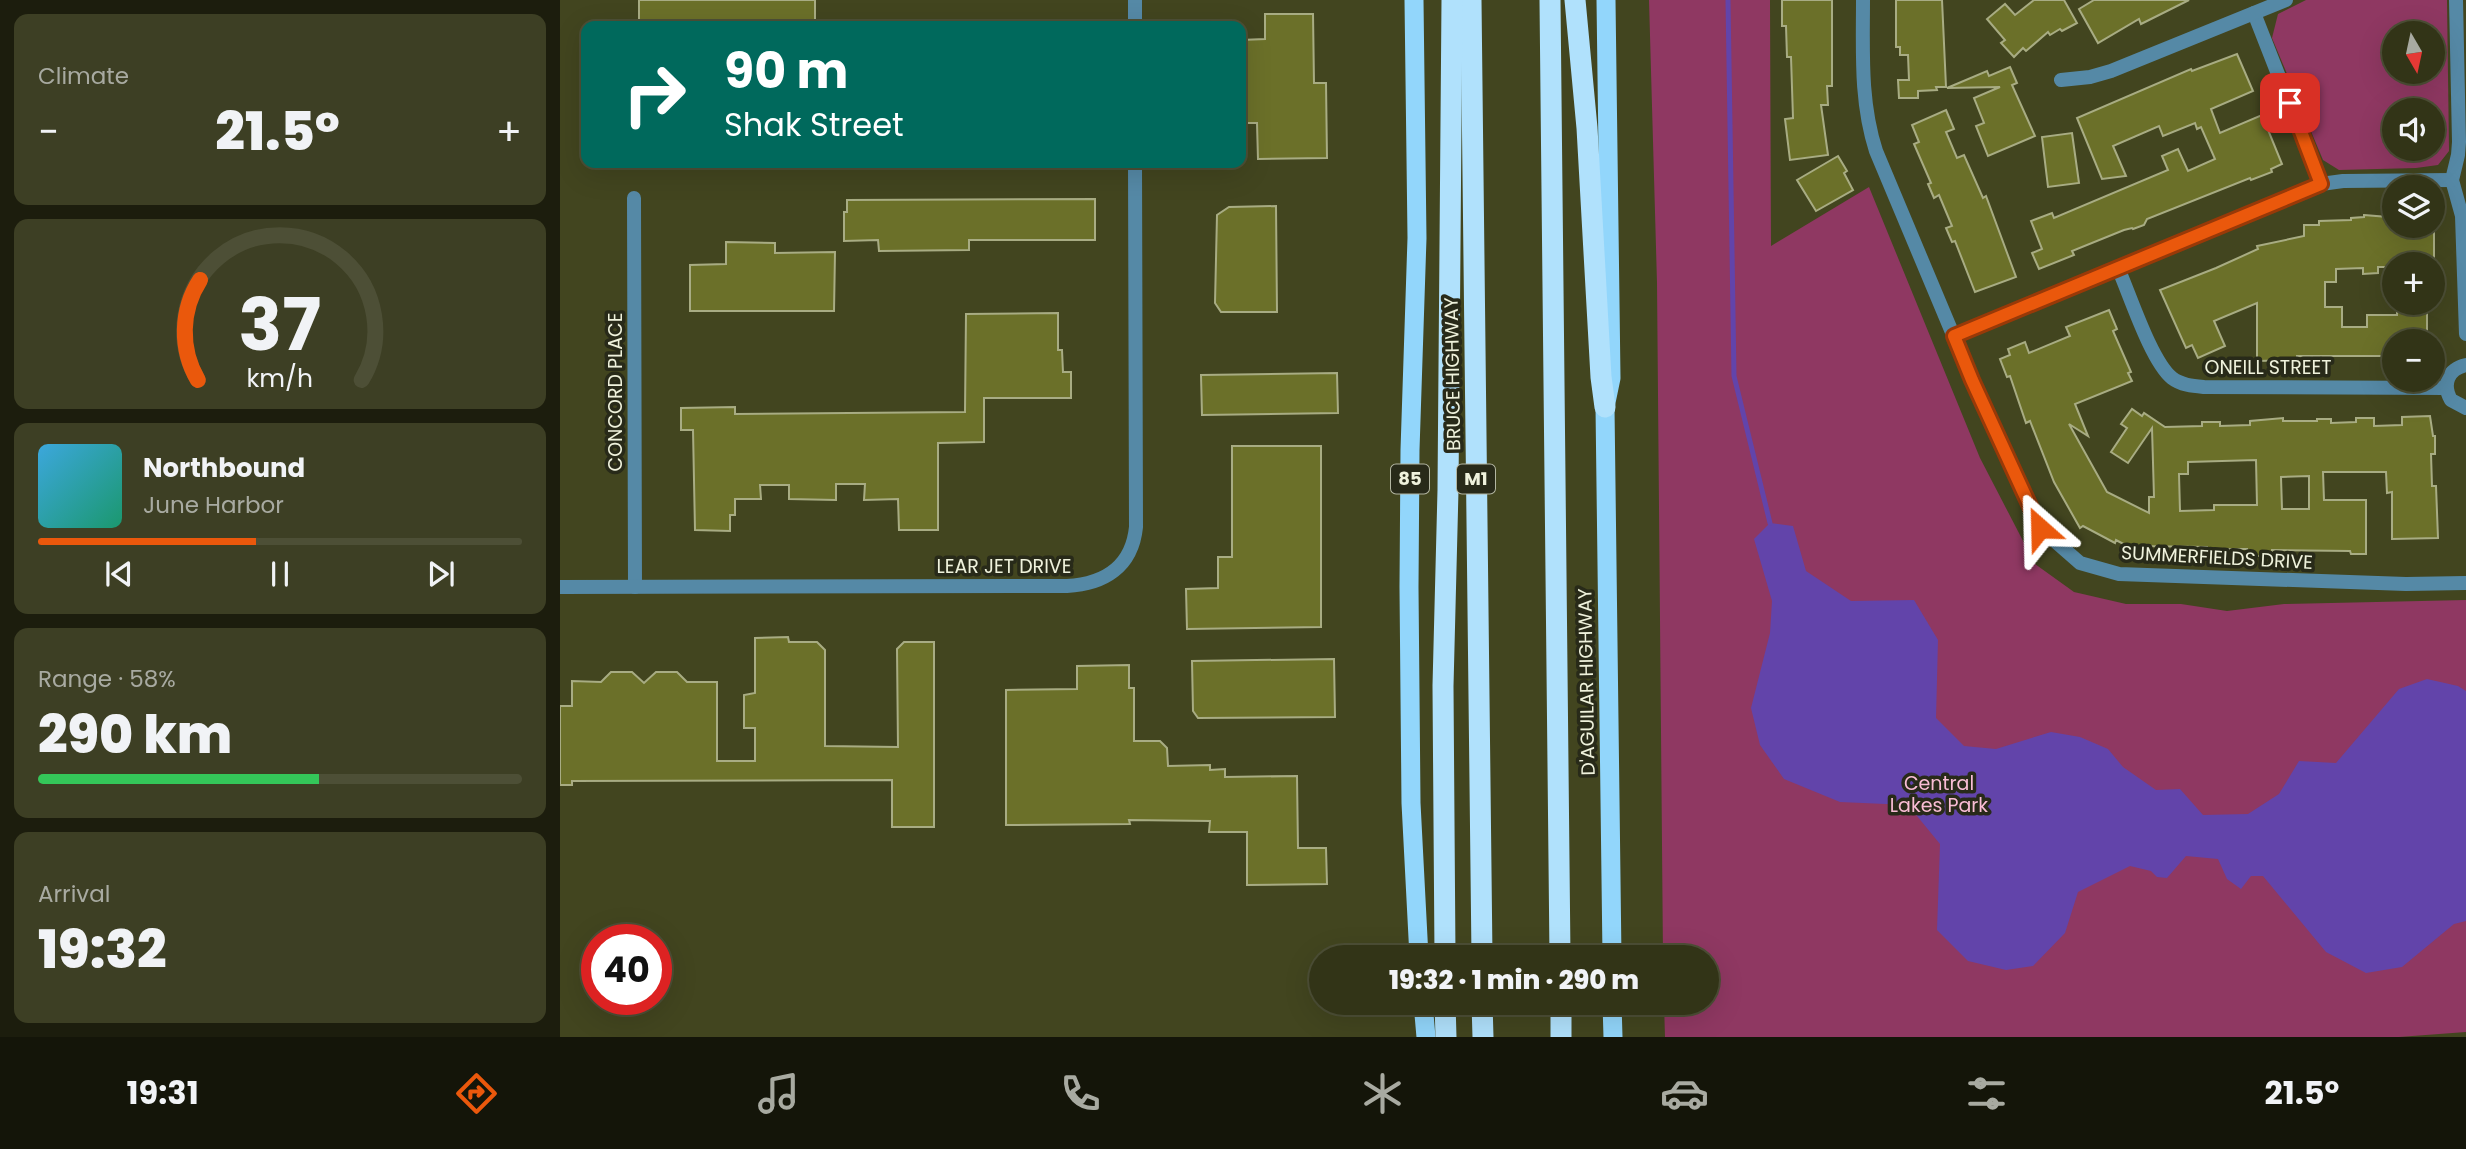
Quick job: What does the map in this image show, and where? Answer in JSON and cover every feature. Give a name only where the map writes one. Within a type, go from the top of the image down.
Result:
[{"type":"highway","name":"85","points":[[1414,0],[1417,238],[1410,450],[1409,587],[1411,803],[1418,945]]},
{"type":"highway","points":[[1445,945],[1443,686],[1448,490],[1452,0]]},
{"type":"highway","name":"BRUCE HIGHWAY","points":[[1471,0],[1482,945]]},
{"type":"highway","points":[[1550,0],[1560,945]]},
{"type":"highway","points":[[1575,0],[1587,128],[1605,407]]},
{"type":"highway","name":"D'AGUILAR HIGHWAY","points":[[1606,0],[1611,378],[1605,407],[1612,945]]},
{"type":"highway","points":[[1424,1015],[1426,1037]]},
{"type":"highway","points":[[1445,1015],[1446,1037]]},
{"type":"highway","points":[[1482,1015],[1483,1037]]},
{"type":"highway","points":[[1560,1015],[1561,1037]]},
{"type":"highway","points":[[1612,1015],[1613,1037]]},
{"type":"street","points":[[1135,0],[1135,21]]},
{"type":"street","name":"SUMMERFIELDS DRIVE","points":[[1863,0],[1864,102],[1867,125],[1875,151],[1972,380],[2040,528],[2080,563],[2119,574],[2406,584],[2466,583]]},
{"type":"street","points":[[2061,80],[2090,77],[2111,71],[2286,0]]},
{"type":"street","points":[[2456,0],[2459,142],[2452,180],[2462,216],[2466,334]]},
{"type":"street","points":[[2254,13],[2321,184]]},
{"type":"street","name":"LEAR JET DRIVE","points":[[560,587],[1080,585],[1099,581],[1112,573],[1129,551],[1136,527],[1135,168]]},
{"type":"street","points":[[1954,336],[2321,184],[2343,181],[2452,180]]},
{"type":"street","name":"CONCORD PLACE","points":[[634,198],[635,587]]},
{"type":"street","name":"ONEILL STREET","points":[[2118,268],[2156,357],[2173,379],[2185,385],[2446,388]]},
{"type":"street","points":[[2466,365],[2449,375],[2446,388],[2451,400],[2466,408]]},
{"type":"green space","name":"Central Lakes Park","points":[[1649,0],[1770,0],[1771,246],[1869,187],[1980,458],[2035,564],[2074,592],[2126,604],[2181,604],[2227,611],[2284,604],[2466,600],[2466,1032],[2399,1037],[1665,1037],[1664,1015],[1719,1015],[1719,945],[1663,945],[1657,283]]},
{"type":"green space","points":[[2306,0],[2447,0],[2449,151],[2445,156],[2445,98],[2382,98],[2382,161],[2441,161],[2438,165],[2339,170],[2323,160],[2272,38],[2278,14]]},
{"type":"shaded area","points":[[1770,523],[1793,526],[1806,571],[1851,601],[1914,600],[1938,640],[1936,718],[1964,746],[1996,749],[2051,732],[2080,737],[2108,749],[2123,767],[2156,790],[2180,789],[2203,815],[2248,814],[2279,794],[2299,761],[2336,763],[2399,689],[2427,679],[2458,686],[2466,691],[2466,921],[2454,924],[2402,967],[2366,973],[2326,952],[2263,876],[2251,876],[2241,889],[2227,879],[2218,859],[2186,856],[2167,878],[2157,877],[2151,871],[2130,866],[2078,892],[2065,933],[2033,966],[2006,970],[1968,961],[1937,930],[1940,844],[1908,805],[1840,802],[1784,779],[1760,745],[1751,708],[1770,633],[1772,601],[1754,539]]},
{"type":"building","points":[[639,0],[815,0],[815,21],[639,21]]},
{"type":"building","points":[[1782,0],[1832,0],[1832,86],[1827,86],[1828,105],[1821,105],[1828,155],[1790,160],[1785,119],[1793,118],[1791,57],[1787,57],[1786,26],[1782,26]]},
{"type":"building","points":[[1896,0],[1942,0],[1946,87],[1918,91],[1918,98],[1899,98],[1898,80],[1909,80],[1908,55],[1900,55],[1900,47],[1896,47]]},
{"type":"building","points":[[2034,0],[2064,0],[2077,23],[2050,35],[2048,32],[2026,51],[2023,48],[2014,57],[2001,43],[2005,40],[1987,19],[2005,4],[2015,15]]},
{"type":"building","points":[[2094,0],[2189,0],[2141,24],[2139,19],[2098,43],[2079,9]]},
{"type":"building","points":[[1265,14],[1313,14],[1314,83],[1326,83],[1327,158],[1258,159],[1257,123],[1246,123],[1246,40],[1265,39]]},
{"type":"building","points":[[2237,54],[2253,91],[2211,109],[2220,133],[2262,115],[2282,164],[2271,169],[2272,172],[2251,180],[2250,178],[2147,219],[2144,225],[2072,251],[2074,255],[2039,269],[2032,253],[2042,249],[2031,221],[2052,213],[2054,218],[2168,170],[2162,156],[2178,149],[2188,171],[2215,159],[2201,127],[2197,129],[2195,123],[2163,136],[2159,126],[2113,146],[2126,176],[2102,179],[2077,118],[2191,69],[2192,71]]},
{"type":"building","points":[[2010,67],[2017,83],[2012,85],[2035,136],[1988,156],[1976,126],[1984,123],[1974,98],[2000,87],[1947,88],[1987,71],[1989,76]]},
{"type":"building","points":[[1946,110],[1954,129],[1946,132],[1957,158],[1964,155],[1983,198],[1986,196],[2016,277],[1975,292],[1955,241],[1952,242],[1946,228],[1952,226],[1939,195],[1934,198],[1928,184],[1931,183],[1914,144],[1919,142],[1912,125]]},
{"type":"building","points":[[2072,133],[2079,183],[2048,187],[2042,137]]},
{"type":"building","points":[[1838,156],[1847,171],[1844,173],[1853,190],[1816,211],[1797,180]]},
{"type":"building","points":[[1095,199],[1095,240],[969,240],[969,250],[879,251],[878,240],[844,241],[844,212],[847,212],[847,200]]},
{"type":"building","points":[[1276,206],[1277,312],[1221,312],[1215,303],[1217,215],[1229,207]]},
{"type":"building","points":[[2382,216],[2382,238],[2434,238],[2434,252],[2382,252],[2382,267],[2378,267],[2378,273],[2363,274],[2363,268],[2336,269],[2336,282],[2325,282],[2325,307],[2342,307],[2342,327],[2367,327],[2367,315],[2427,315],[2427,329],[2382,329],[2382,356],[2297,356],[2297,360],[2257,361],[2257,303],[2214,321],[2225,346],[2198,358],[2192,345],[2186,348],[2160,290],[2258,249],[2257,246],[2304,236],[2304,225]]},
{"type":"building","points":[[726,242],[775,243],[775,253],[835,252],[834,311],[690,311],[690,265],[726,264]]},
{"type":"building","points":[[2109,310],[2117,329],[2113,331],[2131,372],[2128,373],[2132,381],[2075,404],[2088,436],[2069,424],[2107,492],[2149,513],[2149,497],[2154,497],[2152,428],[2128,463],[2111,452],[2127,428],[2121,424],[2132,409],[2142,416],[2144,413],[2165,427],[2202,426],[2202,422],[2220,422],[2220,426],[2250,425],[2250,421],[2283,418],[2283,421],[2331,419],[2331,423],[2374,418],[2374,426],[2402,425],[2402,417],[2430,416],[2435,436],[2435,454],[2431,454],[2432,486],[2436,486],[2438,538],[2392,539],[2392,492],[2387,493],[2386,472],[2323,472],[2324,500],[2366,500],[2366,554],[2351,554],[2350,551],[2272,550],[2272,556],[2257,556],[2247,555],[2247,549],[2134,546],[2133,549],[2083,526],[2080,528],[2054,482],[2030,421],[2026,423],[2010,376],[2007,377],[2000,359],[2010,355],[2008,349],[2025,342],[2029,353],[2070,336],[2066,327]],"holes":[[[2256,460],[2257,505],[2214,505],[2214,510],[2180,511],[2179,474],[2188,474],[2188,462]],[[2309,476],[2309,509],[2282,509],[2281,477]]]},
{"type":"building","points":[[1058,313],[1058,350],[1062,350],[1063,372],[1071,372],[1071,398],[984,398],[984,442],[938,443],[938,530],[899,530],[898,499],[864,500],[865,484],[836,484],[836,500],[789,499],[789,485],[760,485],[761,499],[735,499],[735,515],[730,515],[730,531],[695,530],[693,430],[681,430],[681,408],[735,407],[735,414],[965,412],[966,314]]},
{"type":"building","points":[[1337,373],[1338,413],[1202,415],[1201,375]]},
{"type":"building","points":[[1232,446],[1321,446],[1321,627],[1187,629],[1186,589],[1218,588],[1218,557],[1232,557]]},
{"type":"building","points":[[788,637],[789,642],[817,642],[825,650],[825,746],[898,747],[897,649],[904,642],[934,642],[934,827],[892,827],[892,780],[572,781],[572,785],[560,785],[560,706],[572,706],[572,681],[601,682],[611,672],[632,672],[644,683],[656,672],[677,672],[687,682],[717,682],[717,761],[755,761],[755,728],[744,728],[744,695],[755,693],[755,638]]},
{"type":"building","points":[[1334,659],[1335,717],[1198,718],[1193,711],[1192,661]]},
{"type":"building","points":[[1129,665],[1129,688],[1134,688],[1134,741],[1160,741],[1167,748],[1168,766],[1210,765],[1210,770],[1225,769],[1225,777],[1297,776],[1298,848],[1326,848],[1327,884],[1247,885],[1247,832],[1209,832],[1210,821],[1129,820],[1130,824],[1006,825],[1006,690],[1077,689],[1077,666]]},
{"type":"waterway","points":[[1728,0],[1734,376],[1770,523]]},
{"type":"route","points":[[2040,528],[1954,336],[2321,184],[2290,103]]}]
